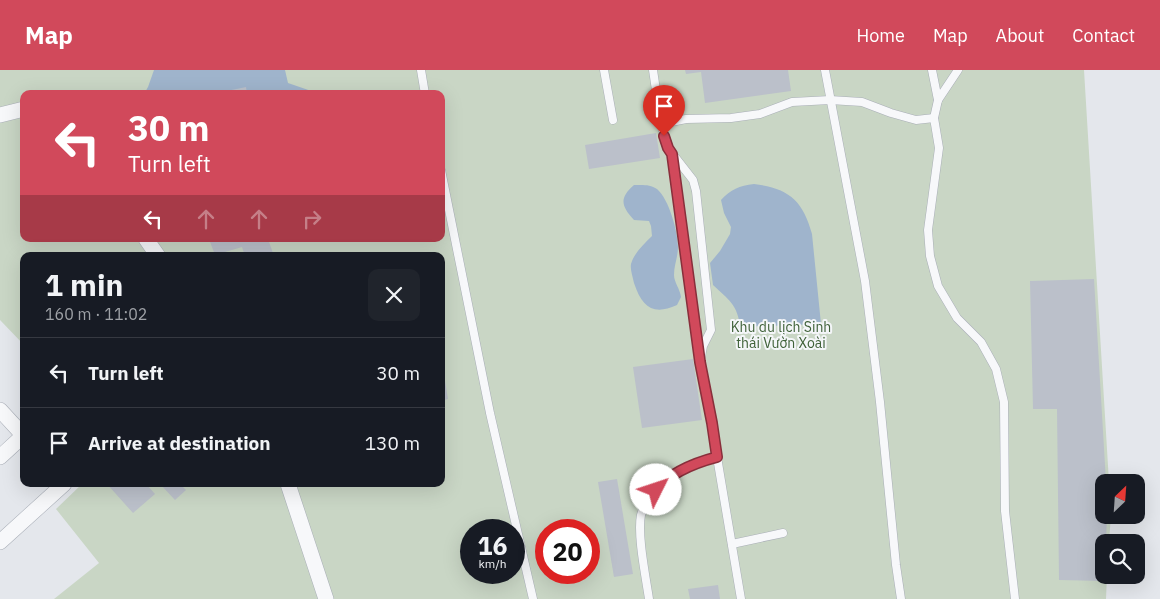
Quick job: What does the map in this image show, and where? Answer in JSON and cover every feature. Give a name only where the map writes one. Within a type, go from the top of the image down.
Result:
[{"type":"street","points":[[0,115],[20,110]]},
{"type":"street","points":[[0,410],[20,432]]},
{"type":"street","points":[[0,457],[20,438]]},
{"type":"street","points":[[0,542],[61,487]]},
{"type":"street","points":[[289,487],[326,599]]},
{"type":"lane","points":[[420,70],[424,90]]},
{"type":"lane","points":[[613,120],[604,71],[614,70]]},
{"type":"lane","points":[[653,70],[661,124],[668,148],[693,180],[696,191],[710,330],[703,346],[700,362]]},
{"type":"lane","points":[[825,70],[865,281],[901,599]]},
{"type":"lane","points":[[932,70],[938,100]]},
{"type":"lane","points":[[958,70],[938,100],[934,118],[939,148],[928,230],[930,256],[938,286],[956,318],[980,342],[996,369],[1004,402],[1005,510],[1015,599]]},
{"type":"lane","points":[[661,124],[686,119],[731,118],[760,114],[792,102],[830,100],[862,102],[916,120],[934,118]]},
{"type":"lane","points":[[672,154],[700,362],[741,599]]},
{"type":"lane","points":[[445,190],[490,413],[533,599]]},
{"type":"lane","points":[[649,599],[640,528],[642,514],[649,500],[664,481],[688,466],[717,457]]},
{"type":"lane","points":[[732,544],[783,532]]},
{"type":"green space","name":"Khu du lịch Sinh thái Vườn Xoài","points":[[0,70],[1084,70],[1109,474],[1095,474],[1095,524],[1110,524],[1110,534],[1095,534],[1095,584],[1107,584],[1106,599],[54,599],[99,563],[56,509],[79,487],[445,487],[445,252],[20,252],[20,341],[0,320]]},
{"type":"water","points":[[154,70],[285,70],[288,83],[308,90],[146,90]]},
{"type":"water","points":[[754,184],[785,193],[799,204],[804,212],[812,234],[821,324],[740,327],[735,308],[713,285],[710,263],[730,234],[731,227],[724,213],[721,200],[728,193],[736,189]]},
{"type":"water","points":[[634,185],[649,186],[657,189],[669,208],[675,225],[678,247],[674,275],[681,297],[677,305],[661,310],[650,307],[645,303],[634,283],[631,268],[632,260],[652,236],[649,221],[634,220],[624,206],[624,198]]},
{"type":"building","points":[[685,70],[788,70],[791,91],[705,103],[701,72],[686,74]]},
{"type":"building","points":[[246,87],[246,90],[232,90]]},
{"type":"building","points":[[656,133],[660,158],[589,169],[585,145]]},
{"type":"building","points":[[210,242],[269,242],[273,252],[244,252],[242,247],[225,252],[214,252]]},
{"type":"building","points":[[1094,279],[1106,474],[1095,474],[1095,524],[1107,524],[1106,534],[1095,534],[1095,581],[1059,580],[1057,409],[1033,409],[1030,281]]},
{"type":"building","points":[[693,359],[702,420],[642,428],[633,367]]},
{"type":"building","points":[[445,381],[448,399],[445,400]]},
{"type":"building","points":[[617,479],[633,574],[614,577],[598,482]]},
{"type":"building","points":[[110,487],[149,487],[155,494],[133,513]]},
{"type":"building","points":[[163,487],[183,487],[186,490],[175,500]]},
{"type":"building","points":[[718,585],[720,599],[690,599],[688,589]]},
{"type":"route","points":[[656,490],[664,481],[688,466],[717,457],[700,362],[672,154],[664,136]]}]
